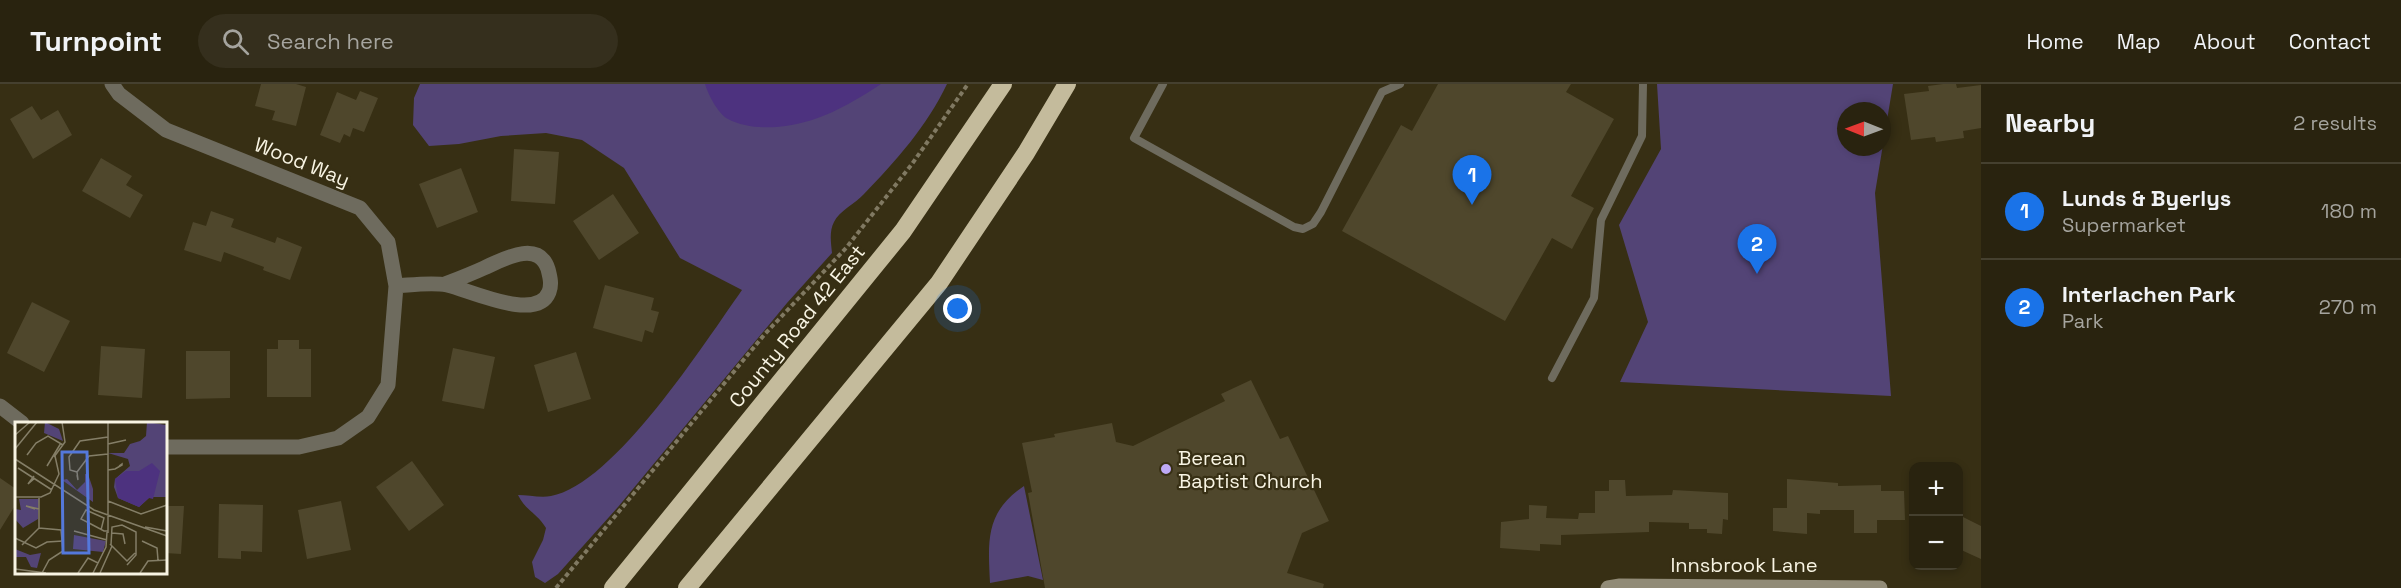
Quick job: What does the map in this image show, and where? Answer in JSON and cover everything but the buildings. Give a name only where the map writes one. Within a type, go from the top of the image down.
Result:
[{"type":"highway","name":"County Road 42 East","points":[[613,588],[903,231],[1003,84]]},
{"type":"highway","points":[[687,588],[939,283],[1026,153],[1067,84]]},
{"type":"street","name":"Wood Way","points":[[112,84],[119,94],[166,130],[360,208],[388,242],[396,286],[387,385],[368,417],[338,438],[299,447],[166,447]]},
{"type":"street","points":[[396,286],[446,285],[488,298],[522,305],[536,305],[546,298],[551,288],[551,279],[546,265],[537,255],[523,253],[511,256],[446,285]]},
{"type":"street","points":[[0,406],[21,422]]},
{"type":"street","name":"Innsbrook Lane","points":[[1608,588],[1620,586],[1880,588]]},
{"type":"lane","points":[[1163,84],[1134,138],[1294,227],[1303,229],[1313,224],[1320,212],[1382,92],[1400,84]]},
{"type":"lane","points":[[1552,378],[1594,298],[1601,220],[1642,136],[1643,84]]},
{"type":"path","points":[[556,588],[764,335],[846,248],[912,164],[968,84]]},
{"type":"shaded area","points":[[420,84],[947,84],[920,129],[899,156],[857,201],[836,218],[831,233],[832,253],[787,303],[618,507],[558,574],[545,583],[535,577],[532,562],[546,528],[518,495],[551,496],[576,486],[602,466],[629,440],[656,408],[742,290],[680,258],[624,168],[582,140],[546,133],[501,136],[459,144],[429,146],[413,125],[414,98]]},
{"type":"shaded area","points":[[705,84],[881,84],[824,116],[794,125],[759,127],[738,123],[724,116],[711,98]]},
{"type":"shaded area","points":[[1657,84],[1893,84],[1890,102],[1837,102],[1837,156],[1881,156],[1875,193],[1891,396],[1620,382],[1648,322],[1619,225],[1661,149]]},
{"type":"shaded area","points":[[1024,486],[1043,580],[1028,576],[990,583],[990,541],[996,517],[1011,496]]},
{"type":"place","name":"Lunds & Byerlys","points":[[1472,205]]},
{"type":"place","name":"Interlachen Park","points":[[1757,274]]},
{"type":"place","name":"Berean Baptist Church","points":[[1166,469]]}]
